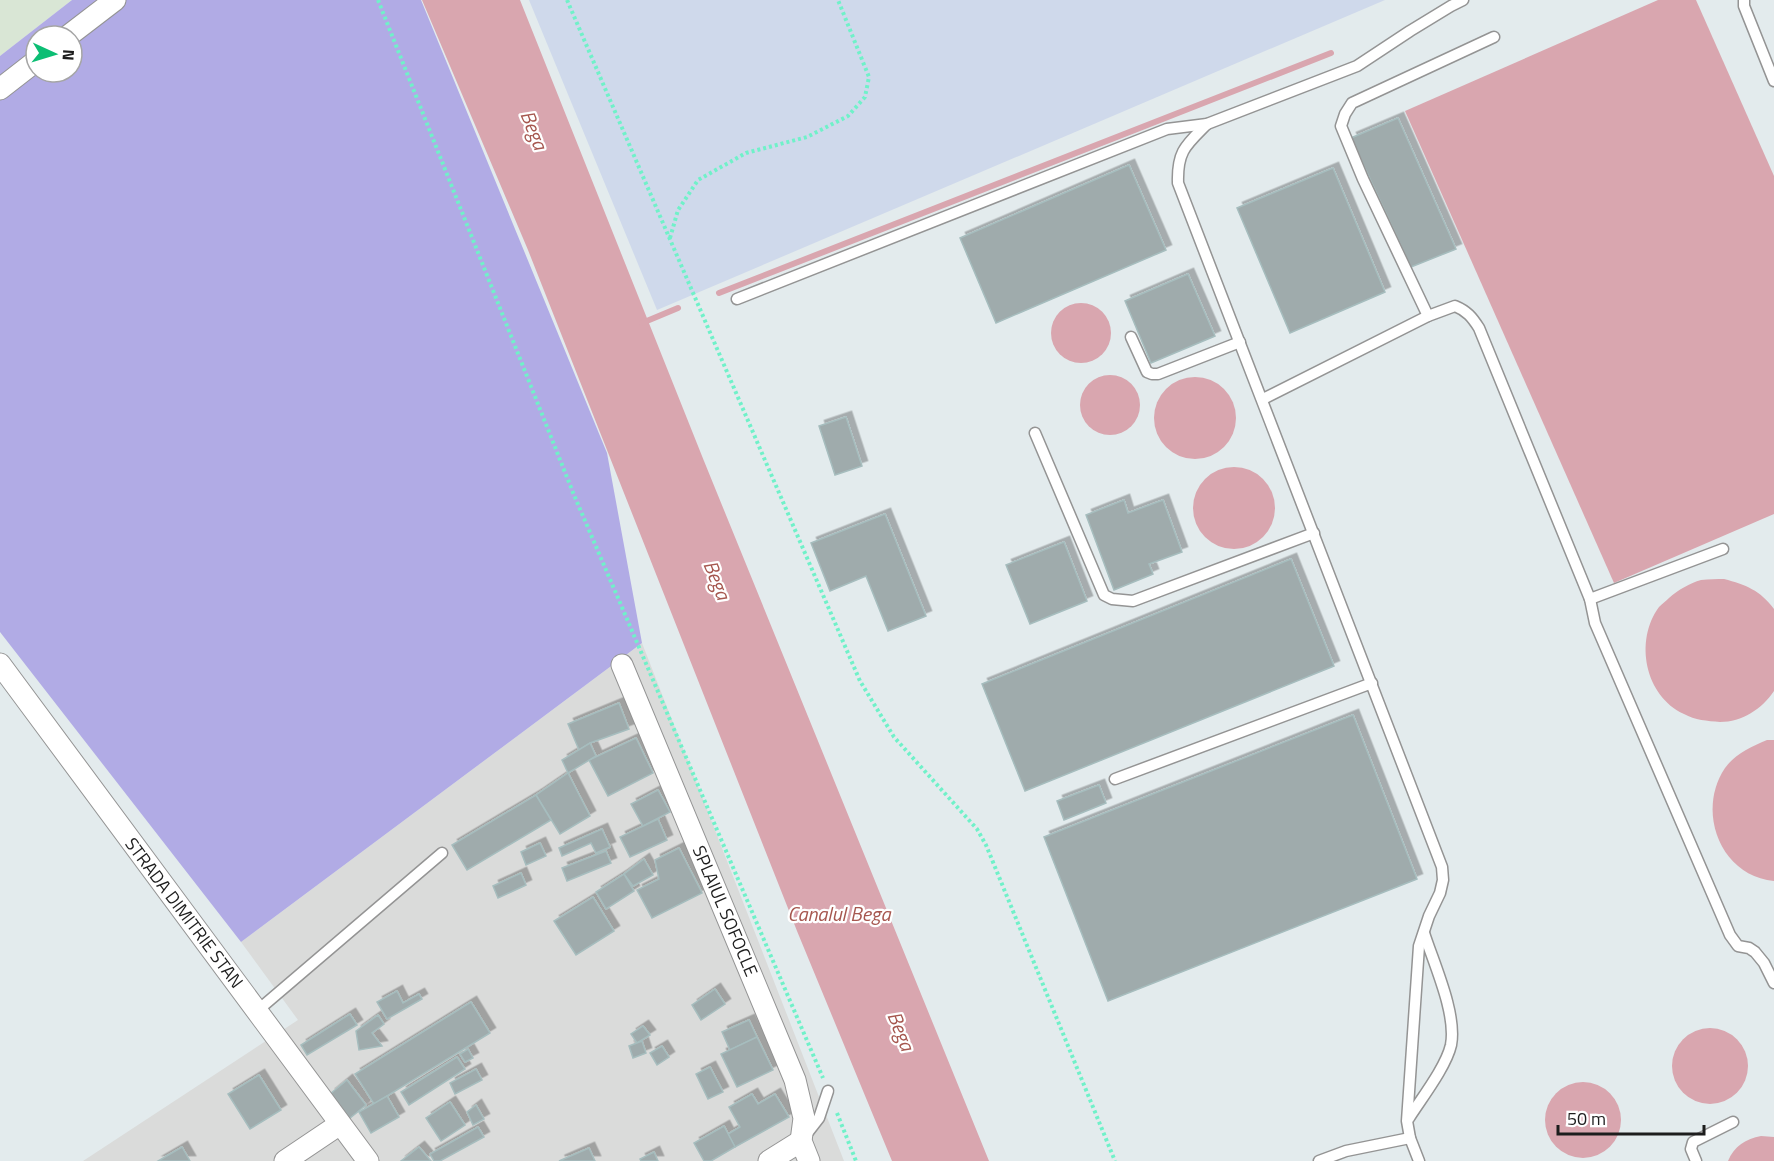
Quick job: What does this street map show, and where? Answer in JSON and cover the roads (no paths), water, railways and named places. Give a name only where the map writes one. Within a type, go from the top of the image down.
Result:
[{"type":"street","points":[[84,24],[115,0]]},
{"type":"street","points":[[0,89],[24,70]]},
{"type":"street","name":"STRADA DIMITRIE STAN","points":[[0,664],[368,1161]]},
{"type":"street","name":"SPLAIUL SOFOCLE","points":[[622,665],[795,1080],[804,1118],[801,1141],[809,1161]]},
{"type":"street","points":[[285,1161],[340,1124]]},
{"type":"street","points":[[769,1161],[801,1141]]},
{"type":"lane","points":[[737,299],[1167,129],[1207,124],[1357,66],[1463,0]]},
{"type":"lane","points":[[1743,0],[1774,81]]},
{"type":"lane","points":[[1428,316],[1363,179],[1341,126],[1352,103],[1494,37]]},
{"type":"lane","points":[[1207,124],[1184,147],[1177,165],[1178,183],[1442,867],[1443,880],[1440,893],[1419,946],[1407,1121],[1410,1138],[1419,1161]]},
{"type":"lane","points":[[1263,399],[1428,316],[1455,306],[1472,317],[1479,328],[1590,599],[1594,623],[1730,935],[1738,946],[1755,952],[1764,963],[1774,983]]},
{"type":"lane","points":[[1131,337],[1147,372],[1152,374],[1158,374],[1240,342]]},
{"type":"lane","points":[[1035,434],[1104,595],[1112,599],[1133,602],[1314,533]]},
{"type":"lane","points":[[1590,599],[1723,549]]},
{"type":"lane","points":[[1115,779],[1372,683]]},
{"type":"lane","points":[[257,1011],[442,853]]},
{"type":"lane","points":[[1407,1121],[1442,1066],[1450,1046],[1452,1026],[1450,1012],[1424,933]]},
{"type":"lane","points":[[801,1141],[819,1118],[828,1091]]},
{"type":"lane","points":[[1696,1161],[1691,1149],[1693,1142],[1733,1122]]},
{"type":"lane","points":[[1319,1161],[1348,1156],[1410,1138]]},
{"type":"water","name":"Canalul Bega","points":[[422,0],[520,0],[704,461],[989,1161],[892,1161],[797,931],[528,250]]},
{"type":"water","points":[[1658,0],[1696,0],[1774,176],[1774,514],[1614,583],[1405,111]]},
{"type":"water","points":[[1075,303],[1087,303],[1103,311],[1109,321],[1111,333],[1109,345],[1103,355],[1087,363],[1075,363],[1059,355],[1051,339],[1051,327],[1059,311]]},
{"type":"water","points":[[1104,375],[1116,375],[1132,383],[1138,393],[1140,405],[1138,417],[1132,427],[1116,435],[1104,435],[1088,427],[1080,411],[1080,399],[1088,383]]},
{"type":"water","points":[[1195,377],[1211,380],[1224,389],[1233,402],[1236,418],[1233,434],[1224,447],[1211,456],[1195,459],[1179,456],[1166,447],[1157,434],[1154,418],[1157,402],[1166,389],[1179,380]]},
{"type":"water","points":[[1234,467],[1250,470],[1263,479],[1272,492],[1275,508],[1272,524],[1263,537],[1250,546],[1234,549],[1218,546],[1205,537],[1196,524],[1193,508],[1196,492],[1205,479],[1218,470]]},
{"type":"water","points":[[1724,579],[1752,589],[1774,609],[1774,691],[1764,703],[1744,717],[1720,722],[1706,721],[1684,714],[1671,706],[1660,694],[1652,681],[1648,666],[1647,636],[1651,621],[1660,606],[1676,592],[1701,580]]},
{"type":"water","points":[[1767,740],[1774,740],[1774,881],[1755,876],[1739,867],[1727,854],[1718,839],[1713,803],[1717,785],[1729,763],[1749,748]]},
{"type":"water","points":[[1703,1028],[1717,1028],[1731,1034],[1742,1045],[1748,1059],[1745,1081],[1737,1093],[1717,1104],[1703,1104],[1689,1098],[1678,1087],[1672,1073],[1672,1059],[1678,1045],[1689,1034]]},
{"type":"water","points":[[1576,1082],[1590,1082],[1604,1088],[1615,1099],[1621,1113],[1618,1135],[1610,1147],[1590,1158],[1576,1158],[1562,1152],[1551,1141],[1545,1127],[1545,1113],[1551,1099],[1562,1088]]},
{"type":"water","points":[[1761,1136],[1774,1137],[1774,1161],[1728,1161],[1741,1144]]},
{"type":"waterway","points":[[719,293],[1331,53]]},
{"type":"waterway","points":[[642,323],[678,308]]},
{"type":"water label","name":"Bega","points":[[534,130]]},
{"type":"water label","name":"Bega","points":[[717,580]]},
{"type":"water label","name":"Bega","points":[[901,1031]]}]
